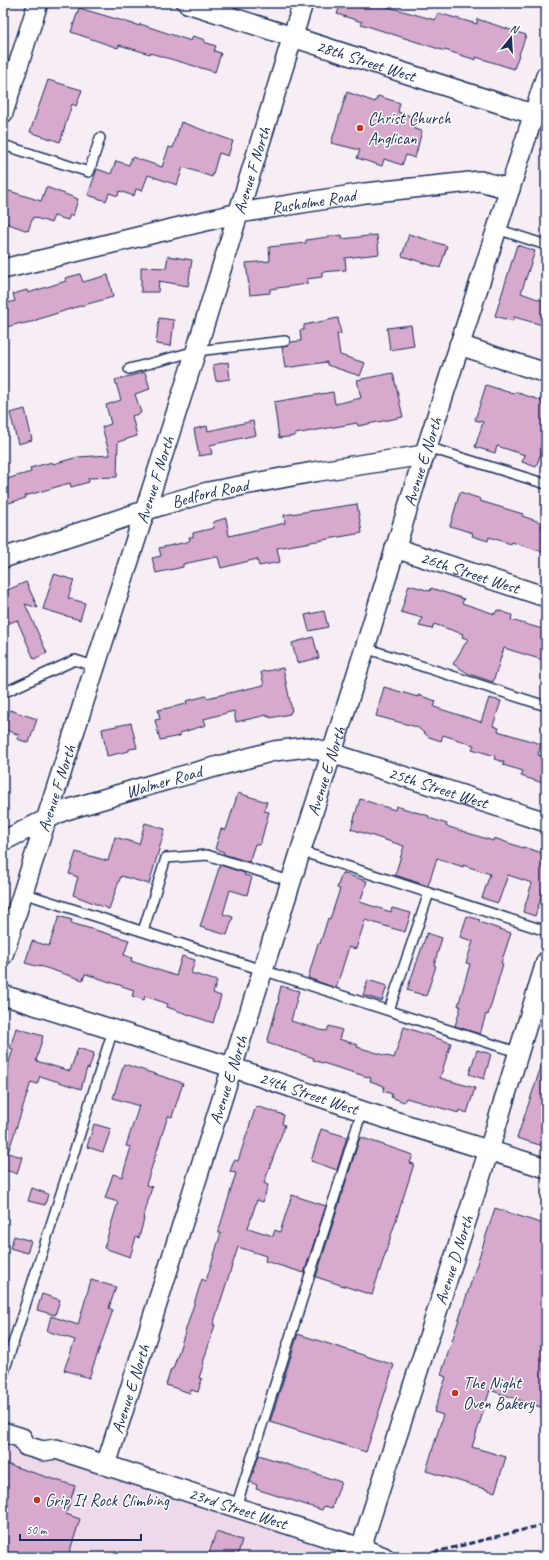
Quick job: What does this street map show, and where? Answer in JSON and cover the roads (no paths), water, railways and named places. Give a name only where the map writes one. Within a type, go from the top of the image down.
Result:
[{"type":"street","points":[[3,113],[9,76],[38,3]]},
{"type":"street","name":"28th Street West","points":[[187,3],[540,116]]},
{"type":"street","name":"Avenue F North","points":[[3,955],[94,666],[196,351],[303,3]]},
{"type":"street","name":"Avenue E North","points":[[106,1465],[365,648],[459,345],[510,189],[540,116],[546,76]]},
{"type":"street","name":"Rusholme Road","points":[[3,269],[239,213],[365,193],[480,181],[510,189]]},
{"type":"street","points":[[459,345],[546,373]]},
{"type":"street","name":"Bedford Road","points":[[3,558],[144,511],[222,490],[425,451]]},
{"type":"street","name":"26th Street West","points":[[395,548],[546,597]]},
{"type":"street","name":"Walmer Road","points":[[3,842],[63,811],[167,780],[274,751],[307,747],[331,753]]},
{"type":"street","name":"25th Street West","points":[[331,753],[546,822]]},
{"type":"street","name":"Avenue D North","points":[[360,1552],[489,1150],[517,1052],[546,962]]},
{"type":"street","name":"24th Street West","points":[[3,994],[231,1067],[362,1111],[546,1168]]},
{"type":"street","name":"23rd Street West","points":[[3,1432],[22,1438],[26,1446],[43,1451],[56,1449],[236,1507],[360,1552],[384,1557]]},
{"type":"lane","points":[[3,145],[89,172],[100,138]]},
{"type":"lane","points":[[497,229],[546,245]]},
{"type":"lane","points":[[129,368],[196,351],[285,341]]},
{"type":"lane","points":[[425,451],[546,484]]},
{"type":"lane","points":[[365,648],[546,706]]},
{"type":"lane","points":[[3,693],[75,660],[94,666]]},
{"type":"lane","points":[[300,851],[546,931]]},
{"type":"lane","points":[[143,931],[166,858],[207,855],[290,881]]},
{"type":"lane","points":[[23,893],[517,1052]]},
{"type":"lane","points":[[390,1010],[429,893]]},
{"type":"lane","points":[[3,1374],[113,1030]]},
{"type":"lane","points":[[236,1507],[362,1111]]},
{"type":"railway","points":[[416,1557],[546,1524]]},
{"type":"place","name":"Christ Church Anglican","points":[[360,128]]},
{"type":"place","name":"The Night Oven Bakery","points":[[455,1393]]},
{"type":"place","name":"Grip It Rock Climbing","points":[[37,1500]]}]
